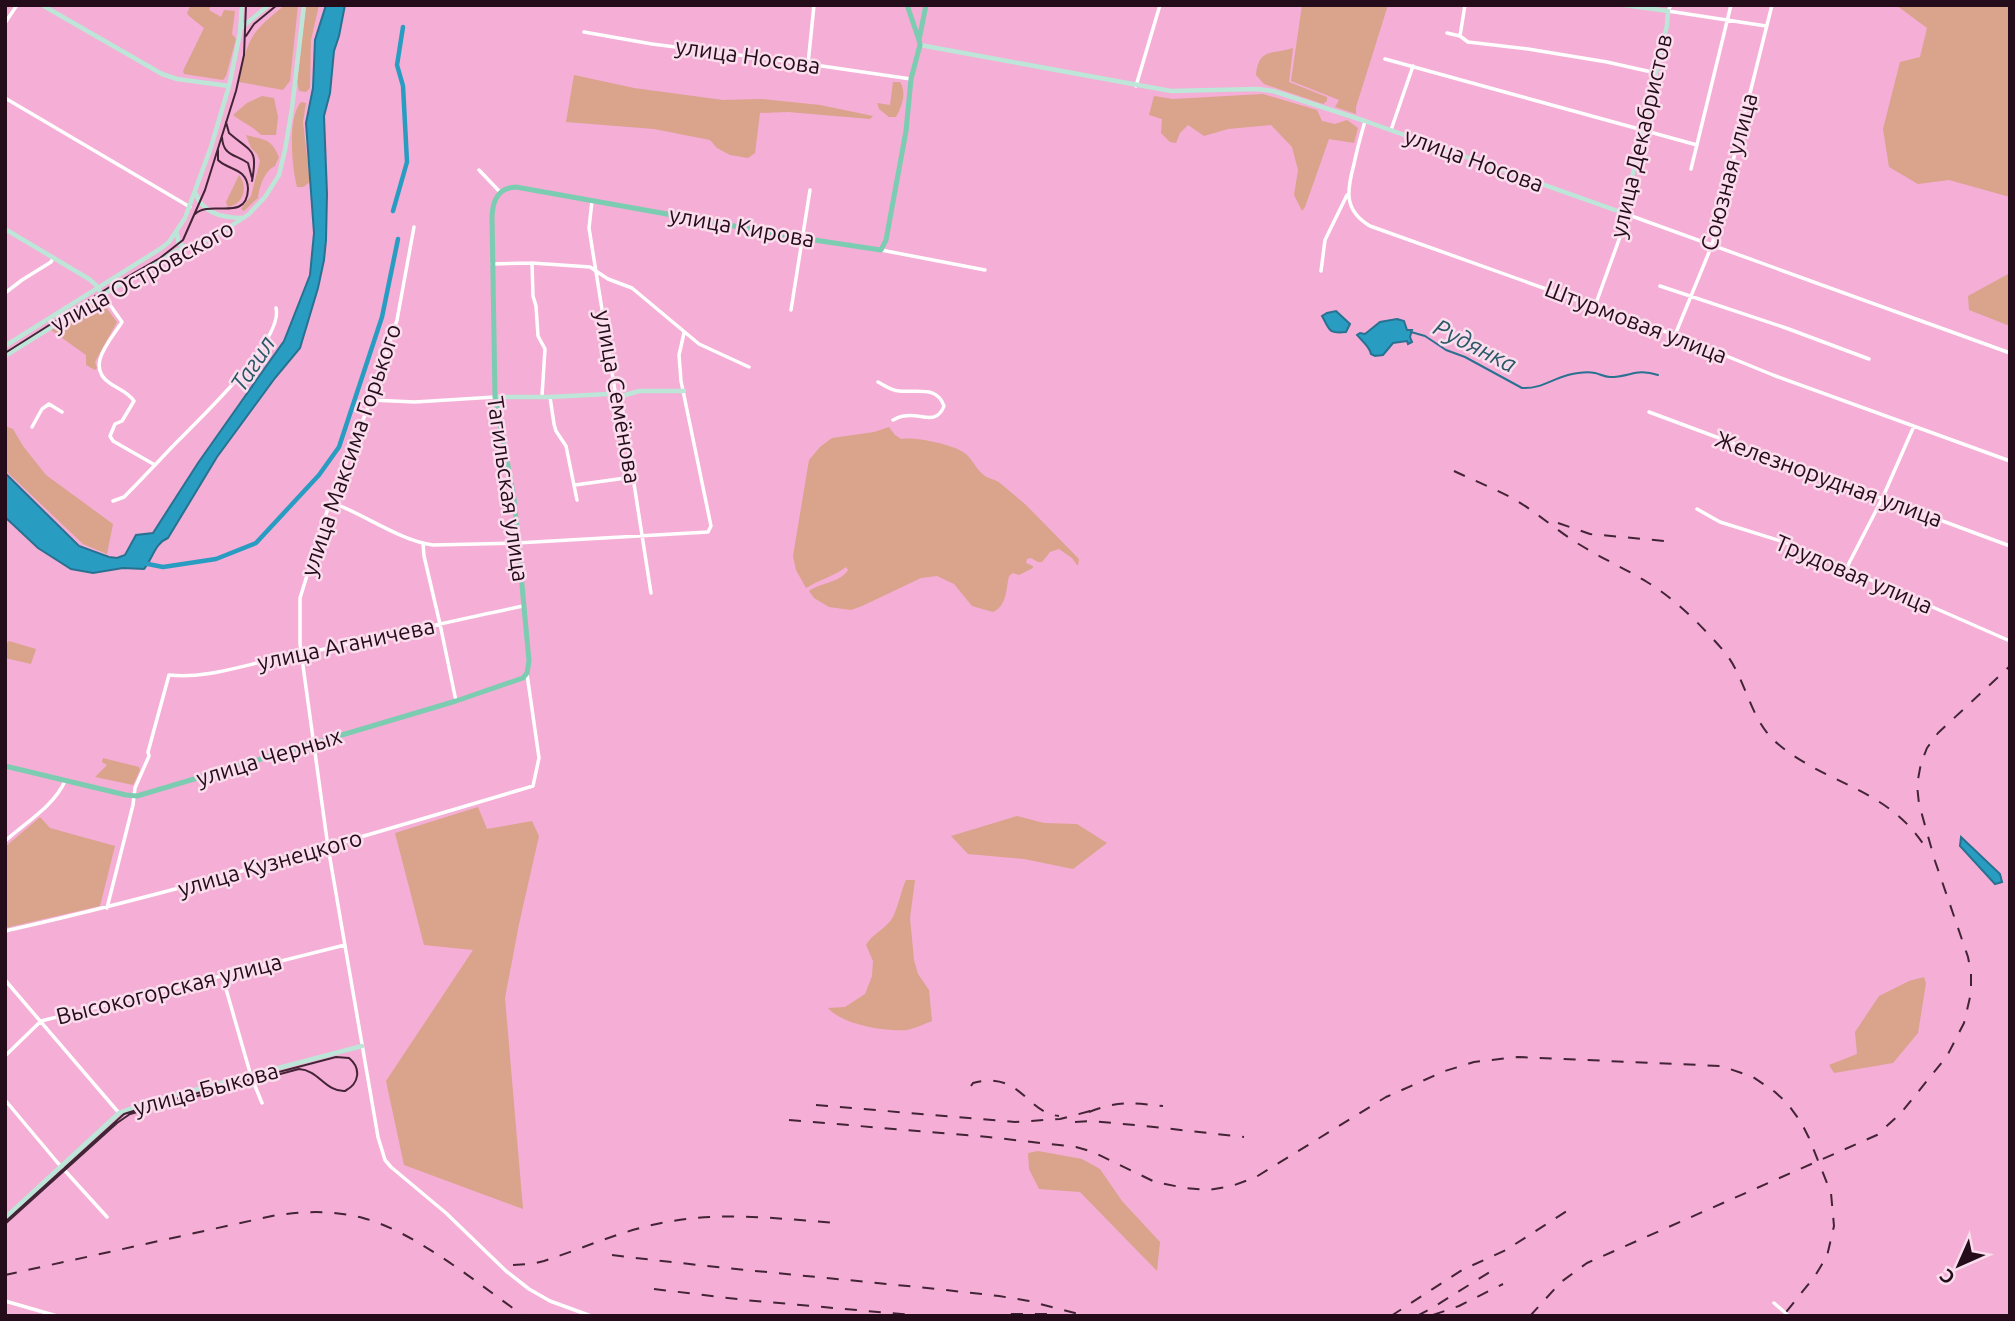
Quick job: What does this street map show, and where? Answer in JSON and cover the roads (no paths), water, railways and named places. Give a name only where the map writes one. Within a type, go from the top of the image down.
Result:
[{"type":"main road","points":[[906,5],[919,43]]},
{"type":"main road","points":[[881,250],[886,240],[900,169],[912,79],[926,5]]},
{"type":"main road","name":"улица Кирова","points":[[500,192],[516,187],[881,250]]},
{"type":"main road","name":"Тагильская улица","points":[[500,192],[492,208],[495,397],[511,476],[529,661],[527,674]]},
{"type":"main road","name":"улица Черных","points":[[5,766],[134,796],[147,794],[508,685],[527,674]]},
{"type":"street","points":[[5,23],[17,5]]},
{"type":"street","points":[[42,5],[162,74],[189,81],[229,86]]},
{"type":"street","name":"улица Островского","points":[[5,346],[160,249],[177,232],[190,207],[215,136],[229,86],[241,27],[242,5]]},
{"type":"street","points":[[241,27],[269,5]]},
{"type":"street","name":"улица Островского","points":[[5,356],[176,251],[220,233],[244,218],[265,197],[279,175],[292,108],[304,5]]},
{"type":"street","points":[[808,64],[814,5]]},
{"type":"street","points":[[1136,86],[1160,5]]},
{"type":"street","points":[[1460,36],[1465,5]]},
{"type":"street","points":[[1624,5],[1669,8],[1766,26]]},
{"type":"street","points":[[1691,169],[1731,5]]},
{"type":"street","name":"Союзная улица","points":[[1675,335],[1712,245],[1772,5]]},
{"type":"street","name":"улица Декабристов","points":[[1595,306],[1625,223],[1626,203],[1669,8]]},
{"type":"street","name":"улица Носова","points":[[584,33],[912,79]]},
{"type":"street","points":[[1447,33],[1468,41],[1555,53],[1656,73]]},
{"type":"street","name":"улица Носова","points":[[919,43],[1136,86],[1185,92],[1264,89],[1299,98],[2010,353]]},
{"type":"street","points":[[1385,59],[1697,145]]},
{"type":"street","points":[[1391,130],[1413,66]]},
{"type":"street","points":[[5,98],[100,158],[190,207]]},
{"type":"street","points":[[1321,271],[1325,240],[1348,194],[1364,121]]},
{"type":"street","points":[[479,170],[500,192]]},
{"type":"street","points":[[791,310],[810,190]]},
{"type":"street","name":"улица Островского","points":[[195,193],[198,202],[211,212],[230,218],[244,218]]},
{"type":"street","name":"Штурмовая улица","points":[[1348,194],[1353,211],[1370,226],[1675,335],[1773,375],[2010,461]]},
{"type":"street","name":"улица Семёнова","points":[[592,201],[589,228],[617,395],[621,400],[651,593]]},
{"type":"street","name":"улица Максима Горького","points":[[414,228],[397,320],[371,400],[329,505],[300,598],[301,654],[328,847],[378,1137],[386,1160],[399,1175],[446,1213],[506,1271],[529,1289],[590,1316]]},
{"type":"street","points":[[5,229],[89,279],[99,288],[122,322],[99,358],[99,371],[104,379],[131,396],[134,401],[121,421],[115,424],[110,436],[113,441],[155,465]]},
{"type":"street","points":[[177,232],[179,244],[188,247]]},
{"type":"street","name":"улица Кирова","points":[[881,250],[985,270]]},
{"type":"street","points":[[5,293],[54,258]]},
{"type":"street","points":[[532,263],[538,336],[545,349],[542,396]]},
{"type":"street","points":[[492,264],[532,263],[588,267],[608,279],[632,288],[699,344],[749,367]]},
{"type":"street","points":[[1660,286],[1869,359]]},
{"type":"street","points":[[113,501],[124,497],[247,368],[267,338],[276,316],[276,308]]},
{"type":"street","points":[[329,505],[338,505],[423,544],[517,543],[704,533],[710,528],[679,364],[684,332]]},
{"type":"street","points":[[878,382],[895,391],[932,392],[942,399],[944,406],[941,413],[934,417],[905,415],[893,420]]},
{"type":"street","points":[[371,400],[415,402],[495,397],[608,394],[622,396],[639,391],[684,391]]},
{"type":"street","points":[[550,397],[556,431],[566,446],[578,500]]},
{"type":"street","points":[[32,427],[42,409],[49,404],[62,412]]},
{"type":"street","name":"Железнорудная улица","points":[[1649,412],[2010,546]]},
{"type":"street","points":[[1846,569],[1882,499],[1914,425]]},
{"type":"street","points":[[575,485],[633,477]]},
{"type":"street","name":"Трудовая улица","points":[[1697,509],[1720,522],[1776,539],[2010,641]]},
{"type":"street","points":[[423,544],[456,701]]},
{"type":"street","name":"улица Аганичева","points":[[134,796],[149,756],[169,674],[183,677],[523,606]]},
{"type":"street","name":"Тагильская улица","points":[[527,674],[539,758],[533,786]]},
{"type":"street","points":[[5,841],[50,802],[65,780]]},
{"type":"street","name":"улица Кузнецкого","points":[[5,931],[107,908],[328,847],[533,786]]},
{"type":"street","points":[[107,908],[134,796]]},
{"type":"street","name":"Высокогорская улица","points":[[5,1056],[41,1021],[345,945]]},
{"type":"street","points":[[222,975],[251,1076],[262,1103]]},
{"type":"street","points":[[5,980],[119,1113]]},
{"type":"street","name":"улица Быкова","points":[[5,1218],[119,1113],[145,1103],[362,1046]]},
{"type":"street","points":[[5,1100],[107,1217]]},
{"type":"street","points":[[5,1301],[57,1316]]},
{"type":"street","points":[[1774,1303],[1789,1316]]},
{"type":"water","points":[[326,5],[345,5],[334,51],[330,93],[324,116],[327,194],[324,260],[300,348],[217,457],[168,538],[157,547],[144,569],[123,568],[93,573],[71,569],[38,548],[5,517],[5,473],[79,546],[109,557],[125,555],[136,535],[153,533],[198,463],[284,341],[310,275],[314,233],[306,123],[313,88],[315,40]]},
{"type":"water","points":[[1336,311],[1350,324],[1346,332],[1330,330],[1322,316]]},
{"type":"water","points":[[1397,319],[1404,321],[1407,330],[1412,330],[1412,342],[1393,343],[1383,355],[1371,354],[1357,335],[1365,334],[1380,322]]},
{"type":"water","points":[[1961,837],[2000,874],[2002,882],[1995,884],[1960,846]]},
{"type":"waterway","points":[[393,211],[407,162],[403,86],[397,65],[403,27]]},
{"type":"waterway","points":[[143,563],[163,567],[216,559],[256,543],[319,475],[339,447],[382,317],[398,239]]},
{"type":"waterway","name":"Рудянка","points":[[1411,332],[1425,336],[1446,350],[1465,357],[1522,388],[1535,387],[1581,372],[1592,372],[1606,377],[1638,373],[1658,375]]},
{"type":"tram line","points":[[5,353],[160,258],[183,240],[205,190],[236,91],[244,55],[246,5]]},
{"type":"tram line","points":[[246,36],[254,24],[277,5]]},
{"type":"tram line","points":[[226,122],[229,133],[251,152],[254,162],[252,181]]},
{"type":"tram line","points":[[222,137],[227,151],[248,163],[252,178]]},
{"type":"tram line","points":[[195,214],[202,210],[235,208],[246,199],[248,187],[245,177],[218,160],[218,150]]},
{"type":"tram line","points":[[5,1222],[124,1114],[336,1057],[349,1058],[356,1066],[356,1080],[345,1091],[332,1088],[312,1073],[299,1069],[130,1114],[5,1224]]},
{"type":"railway","points":[[1454,471],[1512,498],[1573,540],[1639,577],[1687,612],[1730,660],[1760,723],[1778,744],[1817,770],[1877,800],[1912,829],[1927,850]]},
{"type":"railway","points":[[1558,523],[1590,534],[1665,541]]},
{"type":"railway","points":[[1530,1316],[1561,1282],[1587,1263],[1877,1135],[1901,1113],[1947,1056],[1964,1023],[1971,993],[1971,973],[1935,861],[1919,804],[1917,785],[1927,748],[1938,733],[2010,666]]},
{"type":"railway","points":[[789,1120],[1076,1147],[1093,1152],[1155,1182],[1208,1190],[1232,1186],[1256,1177],[1386,1097],[1445,1071],[1474,1062],[1518,1057],[1721,1066],[1753,1077],[1787,1103],[1809,1138],[1831,1193],[1834,1226],[1827,1256],[1815,1276],[1783,1316]]},
{"type":"railway","points":[[971,1086],[973,1083],[1002,1082],[1022,1093],[1038,1108],[1059,1116]]},
{"type":"railway","points":[[1089,1112],[1126,1103],[1163,1106]]},
{"type":"railway","points":[[816,1105],[1015,1122],[1060,1119],[1098,1109]]},
{"type":"railway","points":[[1075,1122],[1092,1121],[1244,1137]]},
{"type":"railway","points":[[1391,1316],[1462,1270],[1506,1250],[1570,1209]]},
{"type":"railway","points":[[5,1275],[272,1216],[306,1212],[329,1213],[363,1218],[404,1235],[446,1260],[524,1316]]},
{"type":"railway","points":[[513,1265],[544,1261],[636,1229],[688,1219],[752,1217],[837,1223]]},
{"type":"railway","points":[[612,1255],[999,1296],[1086,1316]]},
{"type":"railway","points":[[1417,1316],[1493,1270]]},
{"type":"railway","points":[[1433,1315],[1459,1306],[1503,1284]]},
{"type":"railway","points":[[654,1289],[923,1316]]},
{"type":"railway","points":[[987,1316],[1056,1314]]},
{"type":"water label","name":"Тагил","points":[[253,364]]}]
